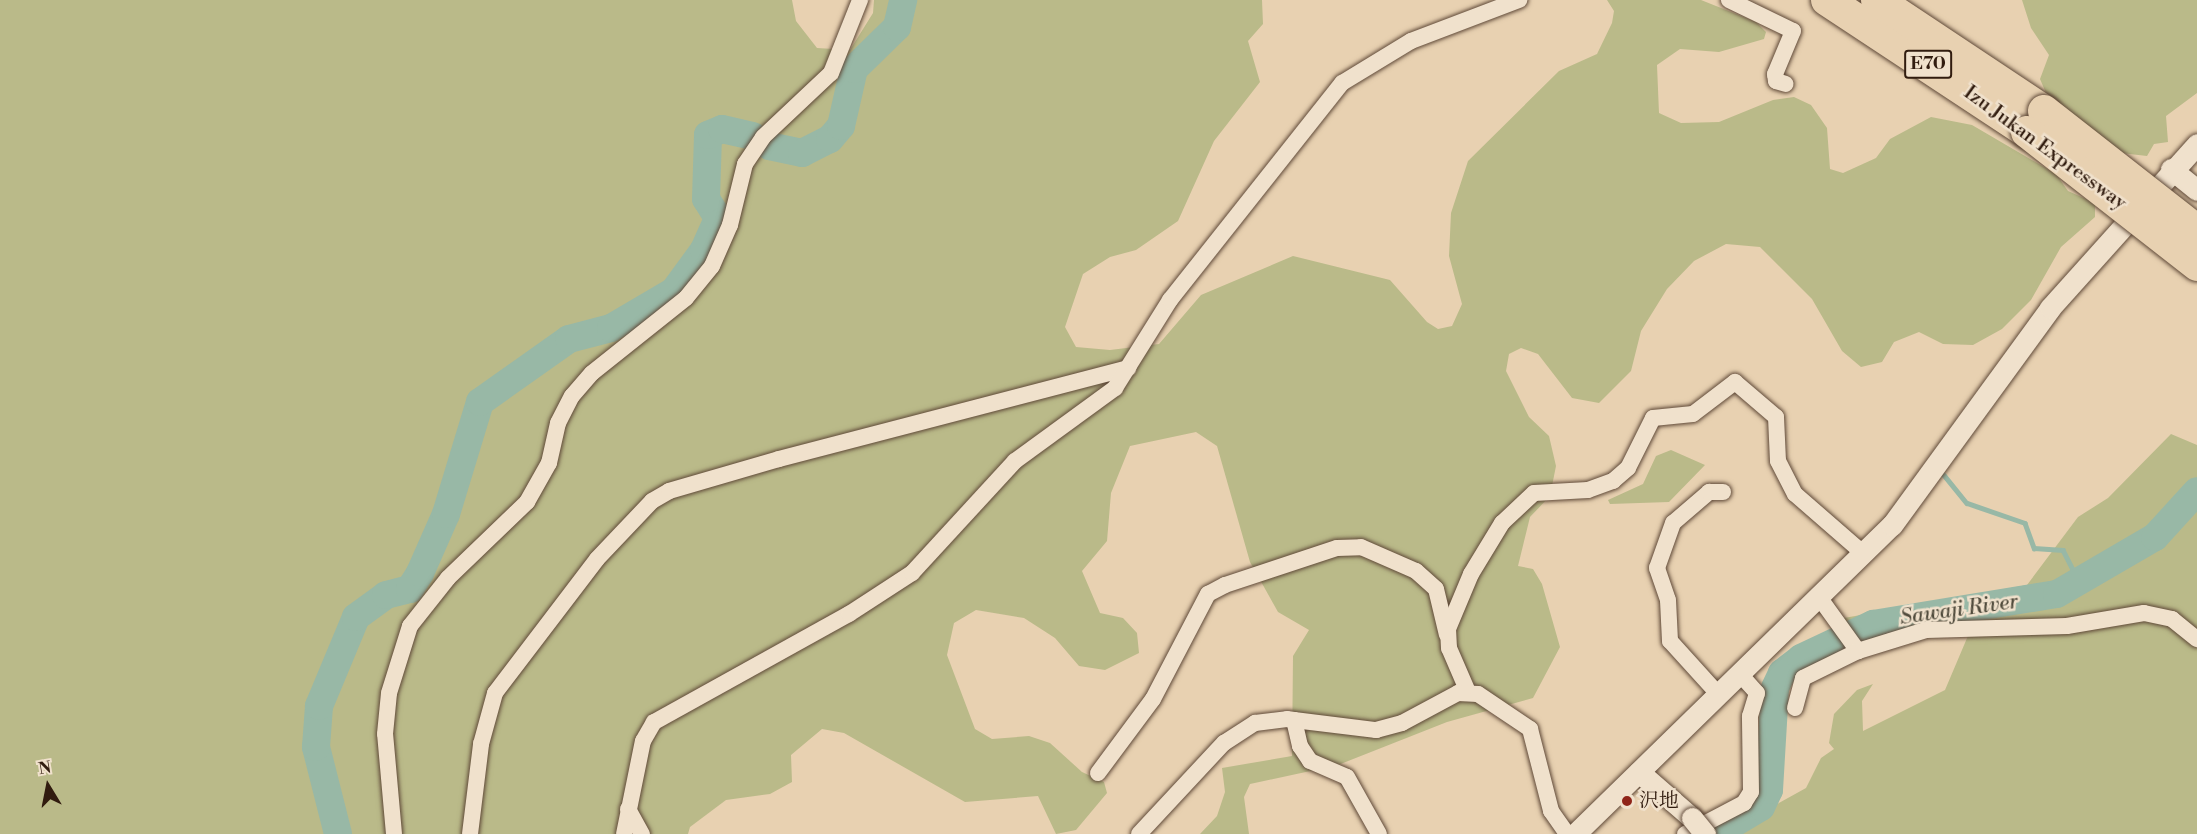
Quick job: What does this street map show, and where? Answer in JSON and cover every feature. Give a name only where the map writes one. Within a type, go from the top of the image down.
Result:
[{"type":"highway","name":"Izu Jukan Expressway","points":[[1827,0],[2036,122],[2197,265]]},
{"type":"highway","name":"Izu Jukan Expressway","points":[[1876,0],[2036,122],[2197,231]]},
{"type":"street","points":[[394,834],[385,734],[389,693],[410,626],[448,578],[527,502],[549,464],[558,423],[572,396],[592,373],[686,298],[712,266],[730,225],[745,164],[763,137],[831,73],[860,0]]},
{"type":"street","points":[[624,834],[643,741],[654,722],[849,614],[912,573],[1015,461],[1115,388],[1170,300],[1342,83],[1411,41],[1519,0]]},
{"type":"street","points":[[1729,0],[1793,31],[1775,74],[1776,81],[1786,84]]},
{"type":"street","points":[[1575,834],[1864,554],[1932,474],[2050,308],[2171,169],[2197,144]]},
{"type":"street","points":[[2171,169],[2197,190]]},
{"type":"street","points":[[470,834],[481,744],[495,693],[585,574],[652,501],[669,490],[779,459],[1128,368]]},
{"type":"street","points":[[1447,636],[1480,554],[1523,499],[1543,491],[1603,487],[1628,468],[1653,418],[1693,414],[1736,382],[1776,417],[1778,461],[1795,494],[1864,554]]},
{"type":"street","points":[[1719,695],[1670,641],[1668,600],[1657,568],[1673,523],[1709,492],[1723,492]]},
{"type":"street","points":[[1098,773],[1153,699],[1208,594],[1225,585],[1337,548],[1361,547],[1416,571],[1436,589],[1447,636],[1468,692]]},
{"type":"street","points":[[1819,597],[1849,640]]},
{"type":"street","points":[[1795,708],[1803,678],[1849,640],[1926,630],[2067,626],[2144,613],[2172,619],[2197,639]]},
{"type":"street","points":[[1639,772],[1694,829],[1744,803],[1751,792],[1750,716],[1757,693],[1740,674]]},
{"type":"street","points":[[1138,834],[1224,743],[1255,723],[1294,720],[1376,730],[1468,692],[1490,699],[1530,729],[1551,811],[1567,834]]},
{"type":"street","points":[[1294,720],[1306,756],[1342,772],[1379,834]]},
{"type":"street","points":[[628,809],[642,834]]},
{"type":"green space","points":[[0,0],[792,0],[796,21],[817,48],[850,50],[873,13],[874,0],[1262,0],[1263,24],[1248,41],[1260,82],[1214,141],[1178,221],[1136,250],[1110,257],[1083,274],[1065,327],[1076,347],[1110,350],[1159,344],[1201,295],[1293,256],[1390,280],[1427,322],[1438,329],[1452,326],[1462,304],[1449,256],[1451,213],[1468,161],[1559,71],[1597,54],[1612,23],[1614,11],[1607,0],[1701,0],[1756,22],[1766,32],[1764,39],[1719,52],[1680,49],[1657,65],[1659,113],[1681,123],[1719,122],[1773,100],[1794,97],[1811,105],[1827,128],[1830,169],[1843,173],[1876,158],[1890,139],[1931,117],[1972,125],[2056,174],[2068,191],[2095,203],[2095,217],[2061,247],[2031,300],[2002,329],[1973,345],[1943,344],[1919,332],[1894,342],[1882,362],[1861,367],[1842,351],[1812,299],[1760,247],[1726,244],[1694,261],[1667,289],[1641,331],[1631,371],[1599,403],[1572,398],[1538,354],[1521,348],[1509,354],[1506,371],[1529,417],[1549,436],[1556,466],[1550,496],[1530,517],[1518,566],[1533,569],[1542,584],[1560,647],[1533,698],[1447,722],[1338,765],[1250,784],[1244,797],[1249,834],[1200,834],[1217,816],[1225,792],[1222,768],[1292,756],[1293,656],[1309,630],[1278,612],[1250,562],[1217,446],[1196,432],[1130,446],[1111,493],[1107,541],[1082,571],[1100,613],[1123,618],[1137,633],[1139,653],[1105,670],[1079,666],[1055,638],[1024,618],[976,610],[954,623],[947,655],[975,729],[992,739],[1029,736],[1050,743],[1082,772],[1104,782],[1107,793],[1076,830],[1056,834],[1038,796],[965,802],[844,733],[822,729],[791,755],[792,782],[770,794],[726,800],[690,827],[688,834],[0,834]]},
{"type":"green space","points":[[2022,0],[2197,0],[2197,93],[2166,116],[2168,142],[2154,144],[2147,156],[2121,153],[2046,93],[2040,79],[2049,55],[2031,28]]},
{"type":"green space","points":[[2171,434],[2197,445],[2197,834],[1723,834],[1806,788],[1821,758],[1834,749],[1829,743],[1834,714],[1857,690],[1873,684],[1862,701],[1863,731],[1945,690],[1973,624],[1862,644],[1844,618],[2027,585],[2078,517],[2108,498]]},
{"type":"green space","points":[[1671,450],[1705,465],[1669,502],[1610,504],[1608,500],[1643,484],[1656,456]]},
{"type":"waterway","points":[[769,146],[802,153],[830,139],[841,126],[854,69],[897,27],[903,0]]},
{"type":"waterway","points":[[338,834],[316,747],[319,706],[356,617],[386,595],[410,589],[420,573],[446,514],[480,402],[569,339],[611,328],[674,291],[704,250],[718,218],[706,199],[708,135],[722,129],[753,136]]},
{"type":"waterway","points":[[1944,475],[1967,503],[2025,523],[2034,548],[2063,550],[2078,580]]},
{"type":"waterway","name":"Sawaji River","points":[[1716,834],[1761,807],[1769,790],[1775,688],[1782,673],[1801,658],[1873,624],[2057,594],[2155,537],[2197,491]]},
{"type":"place","name":"沢地","points":[[1627,801]]}]
